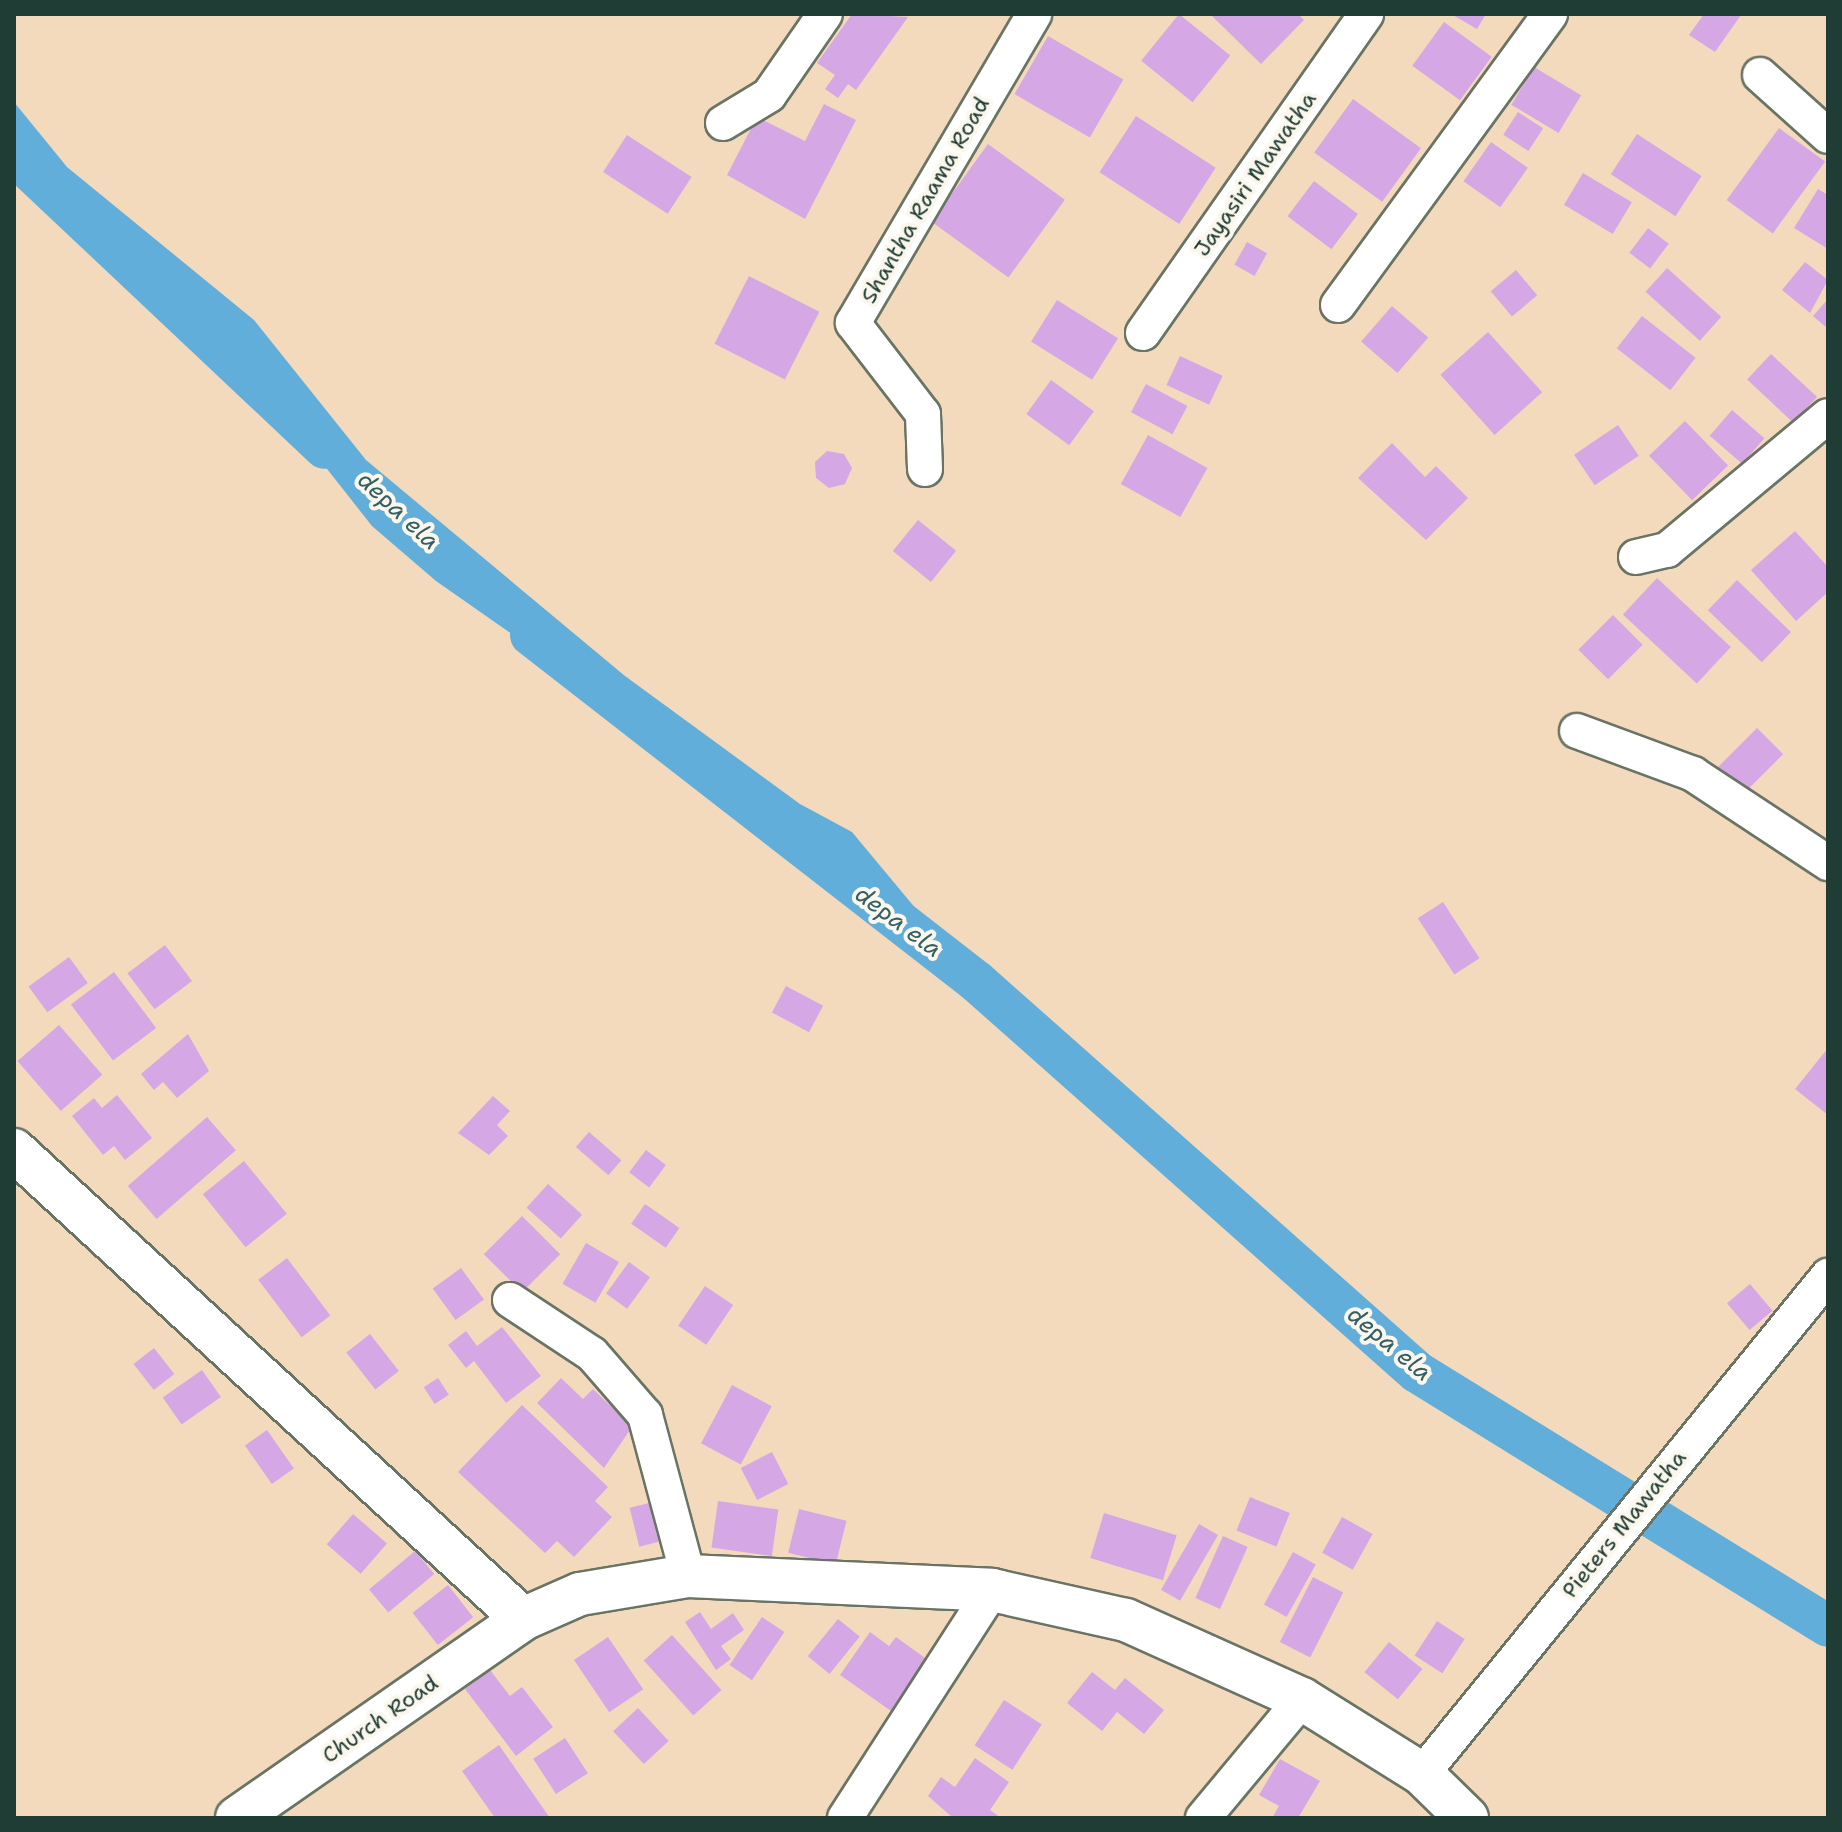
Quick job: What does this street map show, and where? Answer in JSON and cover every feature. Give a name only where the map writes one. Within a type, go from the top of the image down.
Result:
[{"type":"street","points":[[723,123],[769,95],[825,14]]},
{"type":"street","name":"Shantha Raama Road","points":[[925,469],[923,414],[853,323],[1034,14]]},
{"type":"street","name":"Jayasiri Mawatha","points":[[1143,333],[1366,14]]},
{"type":"street","points":[[1338,305],[1550,14]]},
{"type":"street","points":[[1760,75],[1828,136]]},
{"type":"street","points":[[1636,557],[1667,550],[1828,416]]},
{"type":"street","points":[[1577,731],[1693,774],[1828,863]]},
{"type":"street","points":[[14,1150],[523,1619]]},
{"type":"street","name":"Pieters Mawatha","points":[[1422,1774],[1617,1531],[1828,1276]]},
{"type":"street","points":[[510,1300],[592,1354],[645,1415],[688,1576]]},
{"type":"street","name":"Church Road","points":[[237,1818],[523,1619],[580,1594],[688,1576],[992,1590],[1126,1620],[1302,1699],[1422,1774],[1467,1818]]},
{"type":"street","points":[[845,1818],[992,1590]]},
{"type":"street","points":[[1203,1818],[1302,1699]]},
{"type":"water","points":[[14,102],[67,167],[254,320],[366,460],[625,676],[800,804],[852,832],[976,981],[827,854],[436,581],[372,526],[227,342],[14,155]]},
{"type":"building","points":[[852,14],[908,17],[856,90],[848,84],[838,98],[825,89],[835,75],[817,63]]},
{"type":"building","points":[[1179,14],[1230,56],[1193,102],[1141,61]]},
{"type":"building","points":[[1210,14],[1298,14],[1304,20],[1261,64]]},
{"type":"building","points":[[1451,14],[1486,14],[1477,29]]},
{"type":"building","points":[[1704,14],[1741,15],[1715,52],[1689,35]]},
{"type":"building","points":[[1444,22],[1492,57],[1460,100],[1412,66]]},
{"type":"building","points":[[1048,36],[1123,80],[1090,138],[1014,94]]},
{"type":"building","points":[[1534,67],[1581,95],[1558,133],[1511,105]]},
{"type":"building","points":[[1353,99],[1421,148],[1382,202],[1314,152]]},
{"type":"building","points":[[824,104],[856,120],[805,219],[727,175],[757,117],[805,141]]},
{"type":"building","points":[[1518,112],[1543,128],[1528,151],[1503,135]]},
{"type":"building","points":[[1136,116],[1216,168],[1179,224],[1100,172]]},
{"type":"building","points":[[1779,128],[1825,162],[1773,234],[1727,200]]},
{"type":"building","points":[[1637,134],[1702,176],[1675,216],[1611,174]]},
{"type":"building","points":[[627,135],[692,177],[668,214],[603,172]]},
{"type":"building","points":[[1491,142],[1528,168],[1500,207],[1463,181]]},
{"type":"building","points":[[988,144],[1065,200],[1008,278],[932,222]]},
{"type":"building","points":[[1583,173],[1632,202],[1613,234],[1564,205]]},
{"type":"building","points":[[1314,181],[1358,214],[1331,249],[1288,216]]},
{"type":"building","points":[[1818,189],[1828,195],[1828,249],[1794,228]]},
{"type":"building","points":[[1648,228],[1669,244],[1650,268],[1629,253]]},
{"type":"building","points":[[1247,242],[1267,253],[1255,276],[1234,265]]},
{"type":"building","points":[[1805,262],[1828,280],[1810,313],[1782,290]]},
{"type":"building","points":[[1667,268],[1721,317],[1700,341],[1646,292]]},
{"type":"building","points":[[1516,270],[1537,295],[1512,316],[1491,291]]},
{"type":"building","points":[[749,276],[819,312],[785,380],[714,344]]},
{"type":"building","points":[[1828,299],[1828,329],[1813,316]]},
{"type":"building","points":[[1057,300],[1118,338],[1092,380],[1031,342]]},
{"type":"building","points":[[1392,306],[1428,337],[1397,373],[1361,341]]},
{"type":"building","points":[[1642,316],[1696,358],[1670,390],[1617,348]]},
{"type":"building","points":[[1488,332],[1542,392],[1495,435],[1440,375]]},
{"type":"building","points":[[1771,354],[1817,397],[1793,423],[1747,380]]},
{"type":"building","points":[[1180,356],[1223,376],[1209,405],[1166,385]]},
{"type":"building","points":[[1051,380],[1094,411],[1069,445],[1026,414]]},
{"type":"building","points":[[1146,384],[1187,406],[1172,434],[1131,412]]},
{"type":"building","points":[[1732,410],[1764,438],[1742,464],[1710,436]]},
{"type":"building","points":[[1685,421],[1728,466],[1692,500],[1649,456]]},
{"type":"building","points":[[1618,425],[1639,456],[1595,485],[1574,455]]},
{"type":"building","points":[[1148,435],[1207,468],[1180,517],[1121,484]]},
{"type":"building","points":[[1392,443],[1425,477],[1436,466],[1468,498],[1426,540],[1358,478]]},
{"type":"building","points":[[827,451],[844,454],[852,468],[845,484],[829,488],[816,478],[815,462]]},
{"type":"building","points":[[918,520],[956,551],[931,582],[893,551]]},
{"type":"building","points":[[1795,531],[1828,567],[1828,592],[1796,621],[1751,570]]},
{"type":"building","points":[[1657,578],[1731,647],[1697,683],[1623,615]]},
{"type":"building","points":[[1737,580],[1791,632],[1762,662],[1708,610]]},
{"type":"building","points":[[1613,615],[1643,645],[1608,679],[1578,650]]},
{"type":"building","points":[[1757,728],[1783,754],[1741,797],[1715,770]]},
{"type":"building","points":[[1443,902],[1479,958],[1454,975],[1418,918]]},
{"type":"building","points":[[165,945],[192,981],[155,1009],[127,973]]},
{"type":"building","points":[[69,957],[88,983],[47,1012],[29,986]]},
{"type":"building","points":[[114,972],[156,1028],[113,1060],[71,1004]]},
{"type":"building","points":[[786,986],[823,1006],[809,1032],[772,1012]]},
{"type":"building","points":[[59,1025],[102,1075],[61,1111],[17,1061]]},
{"type":"building","points":[[188,1034],[209,1071],[177,1098],[163,1082],[154,1090],[141,1074]]},
{"type":"building","points":[[1828,1048],[1828,1115],[1795,1089]]},
{"type":"building","points":[[117,1095],[152,1138],[125,1160],[114,1146],[103,1155],[72,1116],[94,1098],[102,1108]]},
{"type":"building","points":[[493,1096],[510,1111],[497,1125],[508,1136],[489,1155],[458,1133]]},
{"type":"building","points":[[207,1117],[236,1150],[157,1219],[128,1186]]},
{"type":"building","points":[[589,1132],[621,1160],[608,1175],[576,1147]]},
{"type":"building","points":[[646,1150],[666,1165],[649,1187],[629,1172]]},
{"type":"building","points":[[244,1161],[287,1214],[246,1247],[203,1194]]},
{"type":"building","points":[[548,1184],[582,1215],[561,1239],[527,1208]]},
{"type":"building","points":[[645,1204],[679,1228],[666,1248],[631,1224]]},
{"type":"building","points":[[522,1216],[560,1254],[522,1292],[484,1254]]},
{"type":"building","points":[[586,1243],[619,1262],[595,1303],[562,1284]]},
{"type":"building","points":[[287,1258],[330,1316],[302,1337],[258,1280]]},
{"type":"building","points":[[629,1262],[650,1277],[627,1309],[606,1294]]},
{"type":"building","points":[[461,1268],[484,1300],[456,1320],[433,1289]]},
{"type":"building","points":[[1750,1284],[1772,1311],[1750,1330],[1727,1303]]},
{"type":"building","points":[[705,1286],[733,1305],[706,1345],[678,1326]]},
{"type":"building","points":[[502,1327],[541,1376],[506,1403],[474,1361],[466,1368],[448,1345],[466,1331],[477,1346]]},
{"type":"building","points":[[370,1334],[399,1371],[375,1390],[346,1352]]},
{"type":"building","points":[[154,1348],[174,1374],[154,1390],[134,1364]]},
{"type":"building","points":[[202,1370],[221,1397],[182,1425],[163,1398]]},
{"type":"building","points":[[438,1378],[449,1395],[435,1404],[424,1387]]},
{"type":"building","points":[[561,1378],[583,1399],[593,1389],[632,1427],[604,1468],[537,1403]]},
{"type":"building","points":[[732,1385],[772,1406],[741,1464],[701,1443]]},
{"type":"building","points":[[522,1405],[608,1487],[595,1501],[612,1517],[574,1557],[557,1541],[545,1553],[458,1472]]},
{"type":"building","points":[[267,1430],[294,1469],[272,1484],[245,1445]]},
{"type":"building","points":[[772,1452],[788,1484],[757,1500],[741,1468]]},
{"type":"building","points":[[1250,1497],[1290,1513],[1276,1546],[1237,1530]]},
{"type":"building","points":[[718,1501],[778,1509],[772,1556],[711,1548]]},
{"type":"building","points":[[649,1503],[659,1542],[639,1547],[630,1508]]},
{"type":"building","points":[[799,1509],[847,1521],[836,1565],[788,1553]]},
{"type":"building","points":[[1104,1513],[1177,1535],[1163,1580],[1090,1558]]},
{"type":"building","points":[[353,1514],[387,1544],[361,1574],[327,1544]]},
{"type":"building","points":[[1342,1517],[1373,1534],[1353,1570],[1322,1553]]},
{"type":"building","points":[[1199,1524],[1218,1535],[1180,1601],[1161,1590]]},
{"type":"building","points":[[1223,1536],[1248,1547],[1220,1609],[1195,1598]]},
{"type":"building","points":[[415,1551],[434,1574],[388,1613],[369,1590]]},
{"type":"building","points":[[1293,1552],[1316,1565],[1287,1617],[1264,1604]]},
{"type":"building","points":[[1313,1577],[1343,1592],[1310,1657],[1280,1642]]},
{"type":"building","points":[[448,1585],[473,1617],[438,1645],[413,1613]]},
{"type":"building","points":[[700,1612],[711,1629],[733,1613],[744,1630],[721,1646],[731,1659],[716,1670],[685,1622]]},
{"type":"building","points":[[762,1617],[784,1632],[752,1680],[730,1665]]},
{"type":"building","points":[[838,1619],[860,1637],[830,1674],[808,1656]]},
{"type":"building","points":[[1437,1621],[1465,1639],[1442,1673],[1415,1655]]},
{"type":"building","points":[[870,1632],[889,1646],[896,1637],[925,1658],[920,1666],[932,1674],[901,1718],[840,1675]]},
{"type":"building","points":[[672,1635],[722,1690],[693,1715],[644,1660]]},
{"type":"building","points":[[608,1637],[643,1689],[609,1712],[574,1660]]},
{"type":"building","points":[[1389,1642],[1422,1669],[1398,1699],[1364,1672]]},
{"type":"building","points":[[490,1670],[510,1696],[522,1687],[553,1727],[516,1756],[465,1689]]},
{"type":"building","points":[[1092,1672],[1115,1690],[1125,1678],[1164,1710],[1144,1734],[1117,1712],[1102,1731],[1067,1703]]},
{"type":"building","points":[[1004,1700],[1042,1725],[1012,1770],[975,1745]]},
{"type":"building","points":[[638,1708],[669,1741],[644,1764],[613,1731]]},
{"type":"building","points":[[565,1738],[588,1773],[556,1794],[533,1759]]},
{"type":"building","points":[[499,1745],[550,1818],[495,1818],[462,1771]]},
{"type":"building","points":[[975,1758],[1009,1782],[990,1810],[1001,1818],[953,1818],[928,1796],[941,1777],[955,1787]]},
{"type":"building","points":[[1280,1759],[1320,1781],[1298,1818],[1272,1818],[1279,1806],[1259,1795]]},
{"type":"waterway","name":"depa ela","points":[[14,155],[325,448]]},
{"type":"waterway","name":"depa ela","points":[[531,635],[976,981],[1417,1372],[1828,1626]]}]
